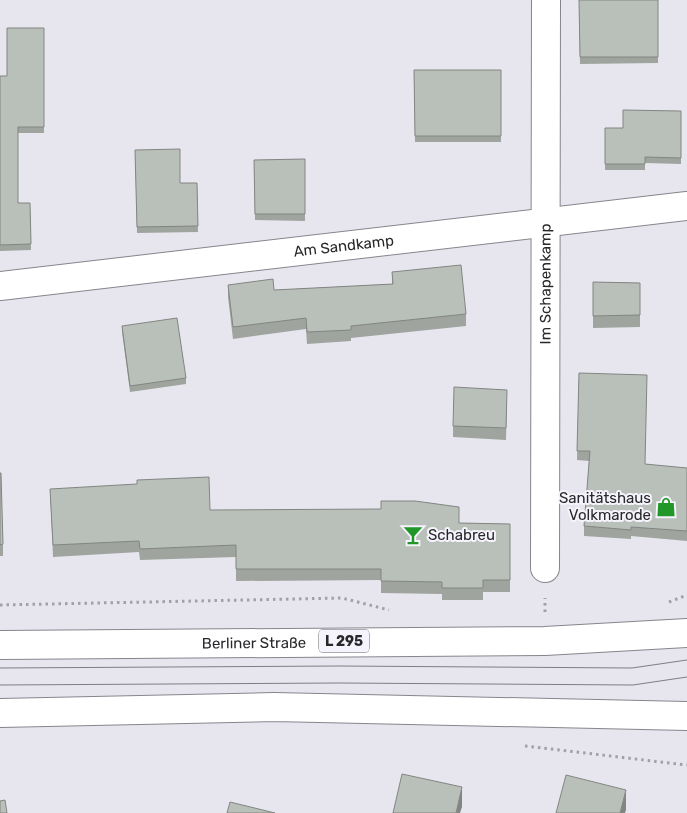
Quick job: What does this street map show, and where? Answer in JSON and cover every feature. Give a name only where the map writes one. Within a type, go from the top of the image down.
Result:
[{"type":"main road","name":"Im Schapenkamp","points":[[545,568],[546,0]]},
{"type":"main road","name":"Am Sandkamp","points":[[0,286],[687,206]]},
{"type":"main road","name":"Berliner Straße","points":[[0,645],[545,641],[687,633]]},
{"type":"main road","points":[[0,713],[274,707],[687,716]]},
{"type":"path","points":[[663,604],[687,595]]},
{"type":"path","points":[[0,605],[342,598],[397,612]]},
{"type":"path","points":[[535,612],[554,612]]},
{"type":"path","points":[[519,745],[687,765]]},
{"type":"building","points":[[579,0],[658,0],[658,57],[580,57]]},
{"type":"building","points":[[7,28],[44,28],[44,127],[18,127],[18,203],[30,203],[31,244],[0,245],[0,76],[7,76]]},
{"type":"building","points":[[414,70],[501,70],[501,136],[415,136]]},
{"type":"building","points":[[623,110],[681,111],[681,158],[645,157],[645,164],[605,164],[605,128],[623,128]]},
{"type":"building","points":[[180,149],[180,183],[197,183],[198,226],[137,227],[135,150]]},
{"type":"building","points":[[305,159],[305,214],[255,214],[254,160]]},
{"type":"building","points":[[461,265],[466,314],[351,326],[351,330],[307,332],[306,318],[233,327],[228,285],[273,279],[274,290],[393,284],[392,272]]},
{"type":"building","points":[[593,282],[640,283],[640,315],[593,316]]},
{"type":"building","points":[[177,318],[186,378],[130,386],[122,326]]},
{"type":"building","points":[[579,373],[647,375],[645,464],[687,468],[687,531],[631,527],[631,530],[584,526],[590,451],[577,451]]},
{"type":"building","points":[[454,387],[507,390],[506,428],[453,426]]},
{"type":"building","points":[[0,473],[3,544],[0,545]]},
{"type":"building","points":[[209,477],[210,510],[381,509],[381,501],[415,501],[459,507],[459,523],[510,524],[510,580],[483,580],[483,588],[442,588],[442,582],[381,581],[381,569],[236,569],[236,545],[140,549],[139,541],[53,545],[50,489],[137,484],[137,480]]},
{"type":"building","points":[[402,774],[462,787],[456,813],[393,813]]},
{"type":"building","points":[[566,775],[626,790],[620,813],[556,813]]},
{"type":"building","points":[[5,800],[7,813],[0,813],[0,801]]},
{"type":"building","points":[[230,802],[275,813],[227,813]]},
{"type":"tram line","points":[[0,668],[339,666],[632,668],[687,660]]},
{"type":"tram line","points":[[0,685],[339,683],[633,685],[687,677]]},
{"type":"place","name":"Sanitätshaus Volkmarode","points":[[666,507]]},
{"type":"place","name":"Schabreu","points":[[413,535]]}]
